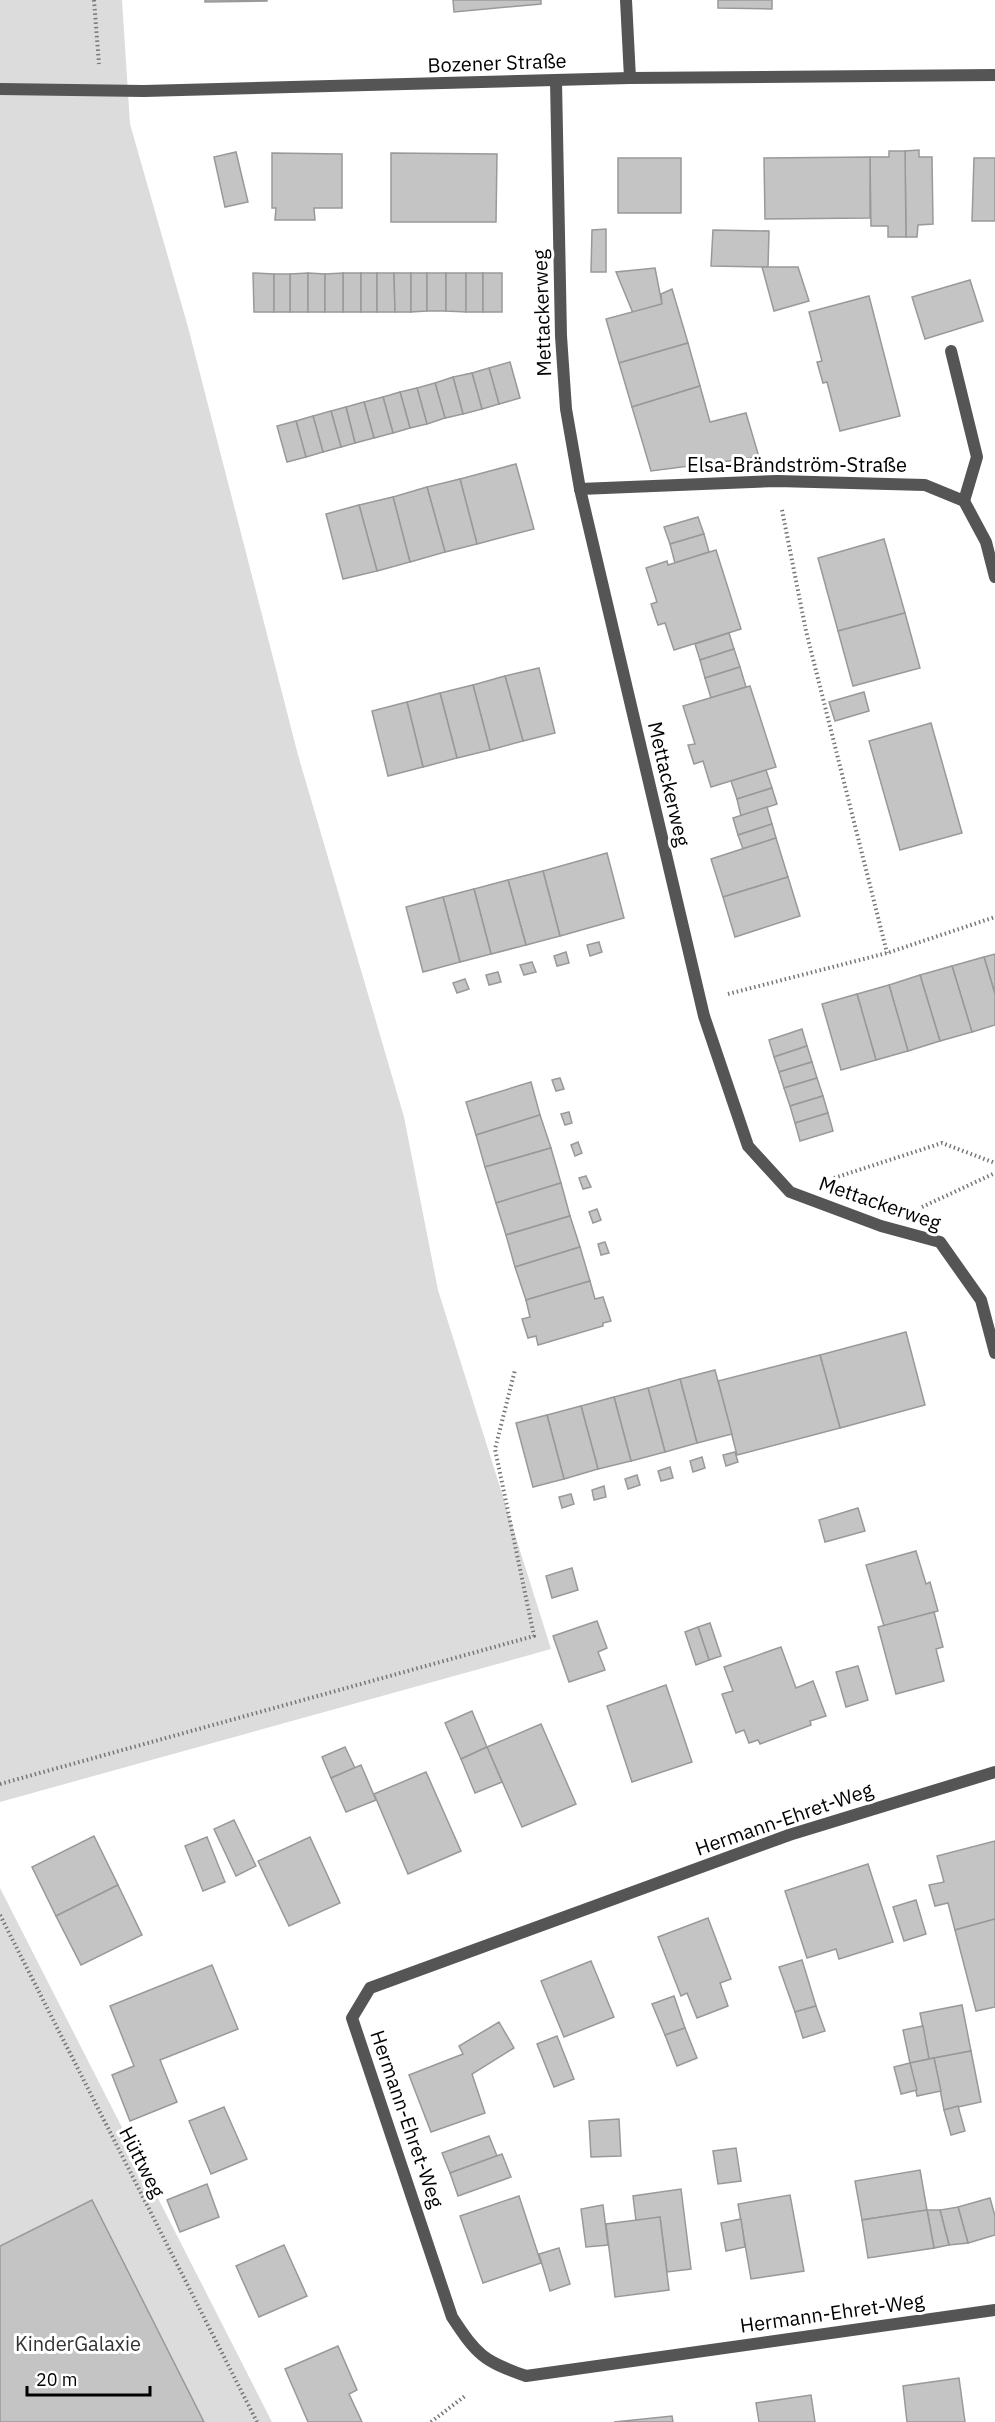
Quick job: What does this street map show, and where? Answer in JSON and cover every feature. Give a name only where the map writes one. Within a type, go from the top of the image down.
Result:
[{"type":"street","points":[[626,0],[630,78]]},
{"type":"street","name":"Bozener Straße","points":[[0,89],[101,92],[630,78],[995,75]]},
{"type":"street","name":"Mettackerweg","points":[[556,81],[562,346],[566,409],[580,489],[701,1001],[748,1146],[790,1192],[880,1226],[940,1242],[981,1300],[995,1353]]},
{"type":"street","points":[[951,351],[977,457],[964,501],[986,542],[995,577]]},
{"type":"street","name":"Elsa-Brändström-Straße","points":[[580,489],[777,481],[925,484],[964,501]]},
{"type":"street","name":"Hermann-Ehret-Weg","points":[[995,1772],[789,1835],[370,1988],[352,2018],[452,2317],[471,2346],[493,2364],[526,2376],[995,2310]]},
{"type":"path","points":[[94,0],[101,92]]},
{"type":"path","points":[[777,481],[806,631],[887,952]]},
{"type":"path","points":[[701,1001],[887,952],[995,917]]},
{"type":"path","points":[[790,1192],[942,1143],[995,1162]]},
{"type":"path","points":[[880,1226],[995,1173]]},
{"type":"path","points":[[0,1784],[534,1636],[495,1449],[515,1370]]},
{"type":"path","name":"Hüttweg","points":[[0,1915],[257,2422]]},
{"type":"path","points":[[431,2422],[465,2396]]},
{"type":"green space","points":[[0,0],[122,0],[130,124],[188,327],[298,755],[404,1117],[438,1290],[551,1649],[0,1802]]},
{"type":"green space","points":[[0,1888],[272,2422],[0,2422]]},
{"type":"building","points":[[205,0],[267,0],[267,1],[205,2]]},
{"type":"building","points":[[453,0],[541,0],[541,4],[454,12]]},
{"type":"building","points":[[718,0],[772,0],[772,9],[718,8]]},
{"type":"building","points":[[919,150],[919,157],[932,157],[933,224],[918,225],[917,237],[906,237],[905,151]]},
{"type":"building","points":[[889,151],[905,151],[906,237],[888,237],[888,226],[871,226],[870,157],[889,157]]},
{"type":"building","points":[[236,152],[248,202],[225,207],[214,157]]},
{"type":"building","points":[[272,153],[342,154],[342,208],[314,208],[315,220],[275,220],[276,208],[272,208]]},
{"type":"building","points":[[391,153],[497,154],[496,222],[391,222]]},
{"type":"building","points":[[870,157],[870,218],[765,219],[764,158]]},
{"type":"building","points":[[618,158],[681,158],[681,213],[618,213]]},
{"type":"building","points":[[974,158],[995,158],[995,221],[972,221]]},
{"type":"building","points":[[606,229],[606,272],[591,272],[592,230]]},
{"type":"building","points":[[713,230],[769,231],[768,267],[711,266]]},
{"type":"building","points":[[762,267],[798,267],[809,301],[774,311]]},
{"type":"building","points":[[655,268],[662,304],[633,313],[616,272]]},
{"type":"building","points":[[253,273],[274,274],[274,312],[254,312]]},
{"type":"building","points":[[308,273],[308,312],[290,312],[290,274]]},
{"type":"building","points":[[308,273],[325,274],[325,312],[308,312]]},
{"type":"building","points":[[343,273],[361,273],[361,312],[343,312]]},
{"type":"building","points":[[343,273],[343,312],[325,312],[325,274]]},
{"type":"building","points":[[361,273],[377,273],[377,312],[361,312]]},
{"type":"building","points":[[377,273],[394,273],[395,312],[377,312]]},
{"type":"building","points":[[394,273],[411,273],[411,312],[395,312]]},
{"type":"building","points":[[411,273],[427,273],[427,311],[411,312]]},
{"type":"building","points":[[427,273],[446,273],[446,311],[427,311]]},
{"type":"building","points":[[446,273],[466,273],[466,312],[446,311]]},
{"type":"building","points":[[466,273],[483,273],[483,312],[466,312]]},
{"type":"building","points":[[483,273],[502,273],[502,312],[483,312]]},
{"type":"building","points":[[274,274],[290,274],[290,312],[274,312]]},
{"type":"building","points":[[970,280],[983,321],[925,339],[912,297]]},
{"type":"building","points":[[672,289],[688,343],[619,363],[606,319],[662,304],[661,294]]},
{"type":"building","points":[[869,296],[900,416],[840,431],[827,382],[823,383],[817,362],[822,361],[809,312]]},
{"type":"building","points":[[688,343],[700,386],[632,407],[619,363]]},
{"type":"building","points":[[510,362],[520,398],[499,404],[489,368]]},
{"type":"building","points":[[489,368],[499,404],[482,409],[472,373]]},
{"type":"building","points":[[472,373],[482,409],[463,414],[453,377]]},
{"type":"building","points":[[453,377],[463,414],[445,418],[435,383]]},
{"type":"building","points":[[435,383],[445,418],[427,424],[417,388]]},
{"type":"building","points":[[700,386],[710,422],[746,413],[759,457],[651,471],[632,407]]},
{"type":"building","points":[[417,388],[427,424],[410,428],[400,392]]},
{"type":"building","points":[[400,392],[410,428],[393,433],[383,397]]},
{"type":"building","points":[[383,397],[393,433],[374,438],[364,402]]},
{"type":"building","points":[[364,402],[374,438],[355,443],[346,407]]},
{"type":"building","points":[[346,407],[355,443],[341,447],[331,411]]},
{"type":"building","points":[[331,411],[341,447],[323,452],[313,416]]},
{"type":"building","points":[[313,416],[323,452],[306,457],[296,421]]},
{"type":"building","points":[[296,421],[306,457],[287,462],[277,426]]},
{"type":"building","points":[[516,464],[534,529],[477,544],[460,479]]},
{"type":"building","points":[[460,479],[477,544],[445,552],[427,487]]},
{"type":"building","points":[[427,487],[445,552],[410,562],[393,497]]},
{"type":"building","points":[[393,497],[410,562],[377,571],[359,505]]},
{"type":"building","points":[[359,505],[377,571],[343,579],[326,514]]},
{"type":"building","points":[[698,517],[704,534],[670,544],[664,527]]},
{"type":"building","points":[[704,534],[709,552],[675,563],[670,544]]},
{"type":"building","points":[[884,539],[905,613],[838,631],[818,558]]},
{"type":"building","points":[[716,550],[741,629],[674,650],[665,623],[658,625],[651,604],[657,602],[646,568],[667,561],[668,565]]},
{"type":"building","points":[[905,613],[920,668],[853,686],[838,631]]},
{"type":"building","points":[[729,633],[734,649],[700,660],[695,644]]},
{"type":"building","points":[[734,649],[740,667],[705,678],[700,660]]},
{"type":"building","points":[[740,667],[746,687],[711,698],[705,678]]},
{"type":"building","points":[[539,668],[555,733],[523,741],[505,676]]},
{"type":"building","points":[[505,676],[523,741],[490,750],[473,685]]},
{"type":"building","points":[[473,685],[490,750],[457,758],[440,693]]},
{"type":"building","points":[[750,686],[776,767],[711,787],[703,761],[694,764],[688,745],[695,744],[683,706]]},
{"type":"building","points":[[864,692],[869,711],[835,721],[829,702]]},
{"type":"building","points":[[440,693],[457,758],[423,767],[407,702]]},
{"type":"building","points":[[407,702],[423,767],[388,776],[372,711]]},
{"type":"building","points":[[931,723],[962,833],[900,850],[869,741]]},
{"type":"building","points":[[766,770],[772,788],[737,799],[731,781]]},
{"type":"building","points":[[772,788],[777,804],[741,816],[737,799]]},
{"type":"building","points":[[767,807],[772,824],[738,835],[733,818]]},
{"type":"building","points":[[772,824],[776,838],[743,849],[738,835]]},
{"type":"building","points":[[776,838],[788,877],[723,897],[711,859]]},
{"type":"building","points":[[607,853],[624,918],[560,936],[543,871]]},
{"type":"building","points":[[543,871],[560,936],[526,945],[508,880]]},
{"type":"building","points":[[788,877],[800,916],[735,937],[723,897]]},
{"type":"building","points":[[508,880],[526,945],[491,954],[474,889]]},
{"type":"building","points":[[474,889],[491,954],[460,962],[443,897]]},
{"type":"building","points":[[443,897],[460,962],[423,972],[406,907]]},
{"type":"building","points":[[599,942],[602,952],[590,956],[587,945]]},
{"type":"building","points":[[566,952],[569,963],[557,966],[554,956]]},
{"type":"building","points":[[995,954],[995,994],[984,957]]},
{"type":"building","points":[[984,957],[995,994],[995,1025],[972,1032],[952,966]]},
{"type":"building","points":[[532,962],[536,972],[524,975],[520,965]]},
{"type":"building","points":[[952,966],[972,1032],[940,1041],[920,975]]},
{"type":"building","points":[[498,972],[501,982],[489,985],[486,975]]},
{"type":"building","points":[[920,975],[940,1041],[908,1051],[889,985]]},
{"type":"building","points":[[465,979],[469,989],[457,993],[453,983]]},
{"type":"building","points":[[889,985],[908,1051],[876,1060],[857,994]]},
{"type":"building","points":[[857,994],[876,1060],[841,1070],[822,1004]]},
{"type":"building","points":[[802,1029],[807,1046],[774,1057],[769,1040]]},
{"type":"building","points":[[807,1046],[812,1062],[779,1072],[774,1057]]},
{"type":"building","points":[[812,1062],[817,1078],[784,1088],[779,1072]]},
{"type":"building","points":[[560,1078],[564,1089],[556,1091],[552,1080]]},
{"type":"building","points":[[817,1078],[823,1096],[790,1106],[784,1088]]},
{"type":"building","points":[[531,1082],[540,1115],[476,1135],[466,1102]]},
{"type":"building","points":[[823,1096],[828,1113],[795,1123],[790,1106]]},
{"type":"building","points":[[569,1112],[572,1123],[565,1125],[561,1114]]},
{"type":"building","points":[[828,1113],[833,1131],[800,1141],[795,1123]]},
{"type":"building","points":[[540,1115],[551,1148],[485,1167],[476,1135]]},
{"type":"building","points":[[578,1142],[582,1153],[575,1156],[571,1145]]},
{"type":"building","points":[[551,1148],[561,1183],[496,1203],[485,1167]]},
{"type":"building","points":[[586,1176],[591,1187],[583,1189],[579,1178]]},
{"type":"building","points":[[561,1183],[570,1216],[506,1235],[496,1203]]},
{"type":"building","points":[[597,1209],[601,1220],[593,1223],[589,1212]]},
{"type":"building","points":[[570,1216],[580,1247],[515,1267],[506,1235]]},
{"type":"building","points":[[605,1242],[609,1253],[601,1255],[598,1244]]},
{"type":"building","points":[[580,1247],[590,1281],[526,1300],[515,1267]]},
{"type":"building","points":[[590,1281],[595,1299],[603,1297],[611,1321],[603,1323],[603,1326],[538,1345],[536,1336],[528,1338],[522,1319],[530,1317],[526,1300]]},
{"type":"building","points":[[906,1332],[925,1405],[840,1428],[820,1355]]},
{"type":"building","points":[[820,1355],[840,1428],[737,1455],[718,1381]]},
{"type":"building","points":[[715,1370],[732,1434],[697,1443],[680,1379]]},
{"type":"building","points":[[680,1379],[697,1443],[665,1452],[648,1388]]},
{"type":"building","points":[[648,1388],[665,1452],[631,1461],[614,1397]]},
{"type":"building","points":[[614,1397],[631,1461],[598,1469],[581,1406]]},
{"type":"building","points":[[581,1406],[598,1469],[564,1479],[547,1415]]},
{"type":"building","points":[[547,1415],[564,1479],[533,1487],[516,1423]]},
{"type":"building","points":[[735,1452],[738,1462],[726,1466],[723,1455]]},
{"type":"building","points":[[702,1457],[705,1468],[693,1472],[690,1461]]},
{"type":"building","points":[[670,1467],[673,1478],[661,1481],[658,1471]]},
{"type":"building","points":[[637,1475],[640,1485],[628,1489],[625,1479]]},
{"type":"building","points":[[604,1486],[606,1497],[594,1500],[592,1490]]},
{"type":"building","points":[[571,1494],[574,1504],[562,1508],[559,1497]]},
{"type":"building","points":[[858,1508],[865,1531],[825,1542],[819,1520]]},
{"type":"building","points":[[916,1551],[926,1584],[930,1582],[938,1611],[884,1626],[866,1565]]},
{"type":"building","points":[[572,1568],[578,1590],[552,1598],[546,1576]]},
{"type":"building","points":[[934,1612],[943,1647],[936,1649],[944,1681],[896,1694],[878,1627]]},
{"type":"building","points":[[597,1621],[607,1648],[598,1652],[605,1670],[569,1682],[553,1636]]},
{"type":"building","points":[[710,1623],[721,1656],[709,1660],[698,1627]]},
{"type":"building","points":[[698,1627],[709,1660],[696,1665],[685,1632]]},
{"type":"building","points":[[781,1647],[796,1688],[813,1681],[826,1716],[810,1721],[811,1725],[760,1744],[758,1740],[749,1743],[744,1730],[736,1733],[722,1694],[733,1691],[724,1667]]},
{"type":"building","points":[[858,1666],[868,1700],[846,1707],[836,1672]]},
{"type":"building","points":[[666,1685],[692,1762],[632,1782],[607,1706]]},
{"type":"building","points":[[472,1711],[487,1747],[461,1759],[445,1723]]},
{"type":"building","points":[[541,1724],[576,1804],[522,1827],[487,1747]]},
{"type":"building","points":[[345,1747],[355,1768],[331,1778],[322,1757]]},
{"type":"building","points":[[487,1747],[502,1782],[475,1793],[461,1759]]},
{"type":"building","points":[[361,1765],[376,1800],[346,1812],[331,1778]]},
{"type":"building","points":[[426,1772],[461,1851],[408,1874],[374,1794]]},
{"type":"building","points":[[234,1820],[256,1866],[236,1876],[214,1829]]},
{"type":"building","points":[[94,1836],[118,1885],[56,1916],[32,1867]]},
{"type":"building","points":[[207,1837],[225,1882],[203,1891],[185,1846]]},
{"type":"building","points":[[310,1837],[340,1903],[289,1926],[258,1861]]},
{"type":"building","points":[[995,1841],[995,1919],[955,1930],[948,1903],[935,1906],[929,1885],[944,1882],[937,1856]]},
{"type":"building","points":[[868,1864],[893,1942],[839,1959],[836,1949],[807,1958],[785,1891]]},
{"type":"building","points":[[118,1885],[142,1935],[81,1965],[56,1916]]},
{"type":"building","points":[[916,1900],[926,1934],[904,1941],[893,1907]]},
{"type":"building","points":[[708,1918],[731,1979],[720,1983],[728,2006],[697,2018],[687,1993],[681,1996],[658,1937]]},
{"type":"building","points":[[995,1919],[995,2007],[976,2011],[955,1930]]},
{"type":"building","points":[[802,1960],[816,2006],[795,2012],[779,1967]]},
{"type":"building","points":[[591,1961],[614,2017],[564,2037],[541,1981]]},
{"type":"building","points":[[212,1965],[238,2029],[160,2060],[177,2102],[130,2121],[112,2075],[134,2066],[110,2006]]},
{"type":"building","points":[[674,1996],[685,2028],[665,2035],[652,2004]]},
{"type":"building","points":[[962,2005],[971,2051],[929,2059],[920,2013]]},
{"type":"building","points":[[816,2006],[825,2031],[803,2038],[795,2012]]},
{"type":"building","points":[[499,2022],[514,2048],[472,2074],[485,2113],[431,2132],[409,2075],[463,2054],[459,2046]]},
{"type":"building","points":[[923,2026],[929,2059],[910,2063],[903,2030]]},
{"type":"building","points":[[685,2028],[697,2058],[677,2066],[665,2035]]},
{"type":"building","points":[[557,2036],[574,2079],[554,2087],[537,2044]]},
{"type":"building","points":[[971,2051],[981,2102],[944,2110],[934,2058]]},
{"type":"building","points":[[934,2058],[941,2091],[917,2096],[910,2063]]},
{"type":"building","points":[[910,2063],[917,2090],[901,2094],[894,2067]]},
{"type":"building","points":[[958,2106],[965,2131],[951,2135],[944,2110]]},
{"type":"building","points":[[224,2107],[247,2159],[211,2174],[189,2121]]},
{"type":"building","points":[[619,2119],[621,2156],[591,2157],[589,2121]]},
{"type":"building","points":[[489,2136],[497,2156],[450,2173],[442,2153]]},
{"type":"building","points":[[736,2148],[741,2181],[718,2184],[713,2151]]},
{"type":"building","points":[[502,2154],[511,2177],[458,2196],[450,2173]]},
{"type":"building","points":[[920,2170],[927,2210],[862,2220],[855,2181]]},
{"type":"building","points":[[207,2184],[219,2217],[180,2232],[167,2200]]},
{"type":"building","points":[[681,2189],[691,2269],[667,2272],[660,2217],[636,2221],[633,2196]]},
{"type":"building","points":[[790,2195],[804,2271],[751,2279],[738,2204]]},
{"type":"building","points":[[519,2196],[541,2263],[483,2283],[460,2216]]},
{"type":"building","points":[[990,2198],[995,2216],[995,2235],[968,2243],[958,2207]]},
{"type":"building","name":"KinderGalaxie","points":[[92,2200],[204,2422],[0,2422],[0,2246]]},
{"type":"building","points":[[603,2205],[608,2245],[586,2247],[581,2209]]},
{"type":"building","points":[[958,2207],[968,2243],[949,2245],[940,2210]]},
{"type":"building","points":[[927,2210],[940,2210],[949,2245],[934,2248]]},
{"type":"building","points":[[927,2210],[934,2248],[868,2258],[862,2220]]},
{"type":"building","points":[[660,2217],[669,2290],[615,2297],[606,2224]]},
{"type":"building","points":[[741,2219],[745,2247],[726,2251],[721,2223]]},
{"type":"building","points":[[284,2245],[307,2296],[259,2317],[236,2266]]},
{"type":"building","points":[[559,2248],[570,2284],[550,2291],[539,2254]]},
{"type":"building","points":[[338,2346],[357,2390],[349,2394],[362,2422],[308,2422],[285,2369]]},
{"type":"building","points":[[959,2378],[965,2422],[907,2422],[903,2386]]},
{"type":"building","points":[[811,2395],[815,2422],[759,2422],[756,2403]]},
{"type":"building","points":[[672,2416],[673,2422],[614,2422]]}]
